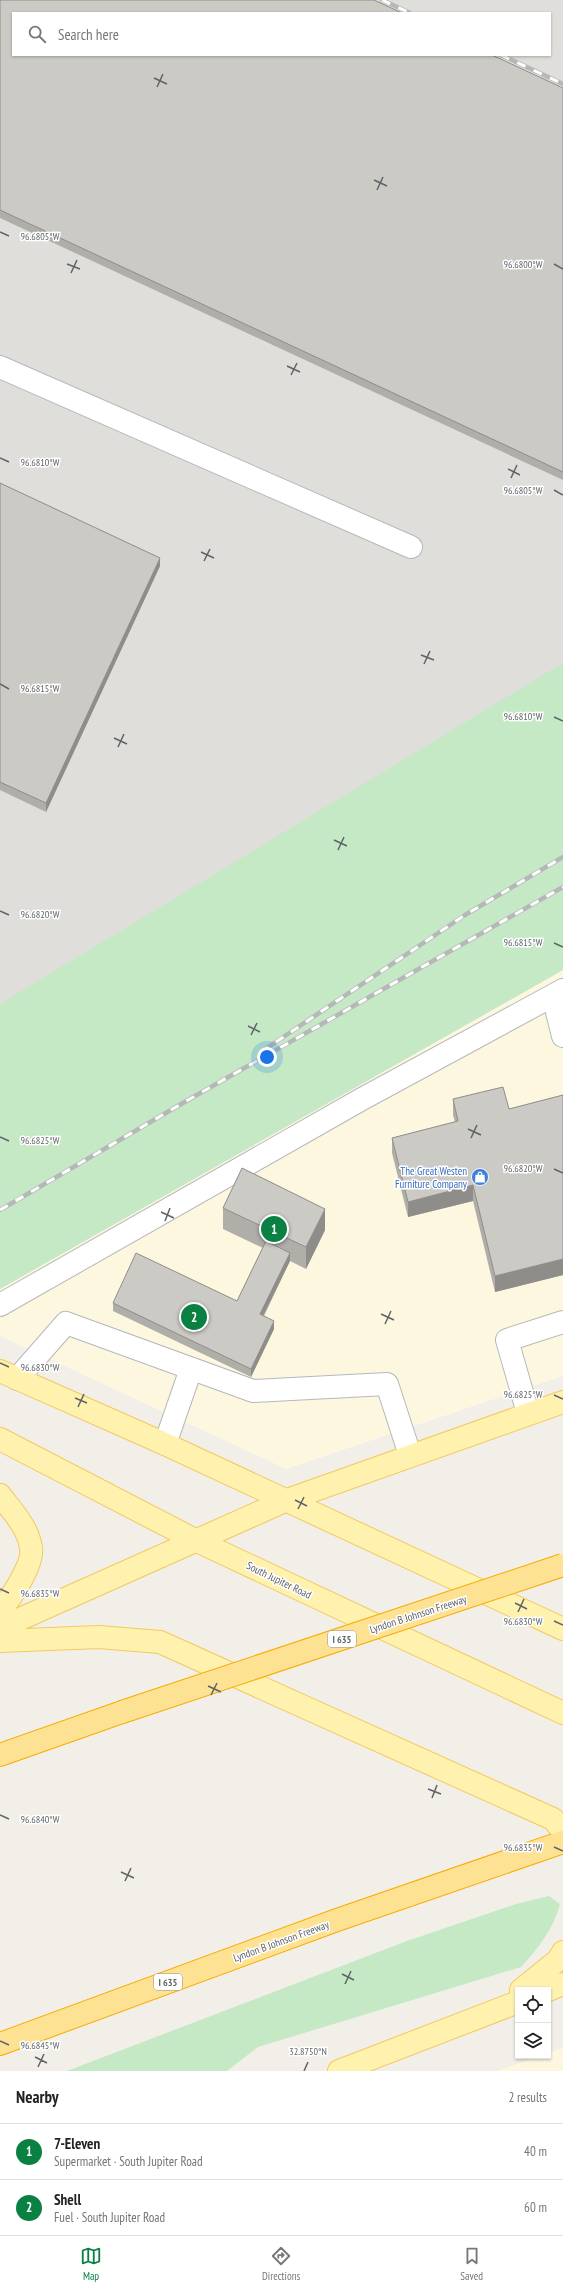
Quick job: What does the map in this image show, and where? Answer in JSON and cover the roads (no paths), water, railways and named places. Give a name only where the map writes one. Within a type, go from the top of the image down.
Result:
[{"type":"highway","name":"Lyndon B Johnson Freeway","points":[[0,1755],[122,1712],[563,1565]]},
{"type":"highway","name":"Lyndon B Johnson Freeway","points":[[0,2044],[337,1920],[563,1842]]},
{"type":"main road","points":[[9,1375],[165,1444],[563,1629]]},
{"type":"main road","points":[[0,1628],[287,1500],[528,1413],[563,1402]]},
{"type":"main road","name":"South Jupiter Road","points":[[0,1439],[195,1540],[563,1713]]},
{"type":"main road","points":[[0,1495],[23,1525],[32,1549],[24,1572],[12,1598],[0,1610]]},
{"type":"main road","points":[[0,1641],[99,1637],[160,1642],[553,1819],[563,1831]]},
{"type":"main road","points":[[525,1987],[558,1960],[563,1952]]},
{"type":"main road","points":[[551,1989],[563,1984]]},
{"type":"main road","points":[[495,2011],[515,1994]]},
{"type":"main road","points":[[339,2071],[515,2003]]},
{"type":"lane","points":[[0,367],[411,547]]},
{"type":"lane","points":[[0,1305],[362,1099],[558,993],[563,1036]]},
{"type":"lane","points":[[528,1413],[507,1340],[563,1322]]},
{"type":"lane","points":[[9,1375],[66,1323],[253,1391],[388,1384],[410,1455]]},
{"type":"lane","points":[[165,1444],[191,1369]]},
{"type":"railway","points":[[382,0],[408,12]]},
{"type":"railway","points":[[503,56],[563,84]]},
{"type":"railway","points":[[261,1052],[465,915],[563,857]]},
{"type":"railway","points":[[0,1210],[188,1100],[563,887]]},
{"type":"place","name":"The Great Westen Furniture Company","points":[[480,1177]]},
{"type":"place","name":"7-Eleven","points":[[274,1229]]},
{"type":"place","name":"Shell","points":[[194,1317]]}]
